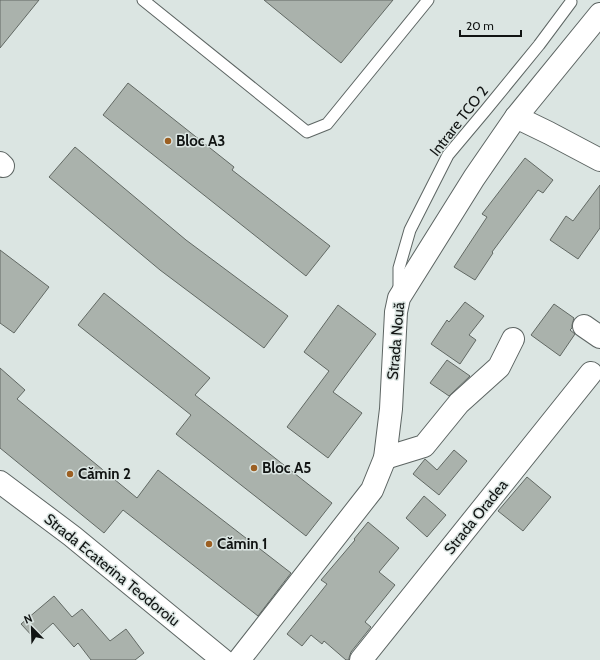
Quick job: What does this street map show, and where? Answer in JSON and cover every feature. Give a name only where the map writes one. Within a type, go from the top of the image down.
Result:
[{"type":"street","name":"Strada Nouă","points":[[239,660],[372,490],[385,458],[391,409],[396,312],[399,298],[474,178],[516,117],[600,14]]},
{"type":"street","points":[[516,117],[550,133],[600,160]]},
{"type":"street","points":[[385,458],[424,446],[459,403],[499,366],[513,339]]},
{"type":"street","name":"Strada Oradea","points":[[361,660],[590,373]]},
{"type":"street","name":"Strada Ecaterina Teodoroiu","points":[[0,482],[72,536],[223,660]]},
{"type":"lane","points":[[143,0],[307,132],[327,124],[428,0]]},
{"type":"lane","name":"Intrare TCO 2","points":[[399,298],[399,268],[410,230],[448,155],[534,51],[571,2]]},
{"type":"building","points":[[0,0],[39,0],[0,48]]},
{"type":"building","points":[[264,0],[393,0],[341,63]]},
{"type":"building","points":[[128,83],[234,167],[232,170],[330,246],[306,276],[103,115]]},
{"type":"building","points":[[75,147],[186,240],[288,316],[264,348],[160,270],[49,177]]},
{"type":"building","points":[[525,158],[553,180],[543,193],[538,190],[492,252],[493,253],[475,280],[454,267],[487,217],[482,214]]},
{"type":"building","points":[[600,185],[600,228],[578,259],[550,240],[566,216],[573,221]]},
{"type":"building","points":[[0,250],[49,287],[14,333],[0,323]]},
{"type":"building","points":[[104,293],[210,378],[195,395],[332,503],[306,536],[176,434],[191,415],[78,325]]},
{"type":"building","points":[[465,302],[484,316],[469,335],[476,340],[460,364],[431,344],[447,320],[449,322]]},
{"type":"building","points":[[554,304],[574,318],[572,328],[570,330],[575,334],[560,356],[531,335]]},
{"type":"building","points":[[338,305],[376,334],[333,392],[362,413],[328,458],[287,427],[329,371],[304,352]]},
{"type":"building","points":[[447,360],[470,376],[449,396],[430,383]]},
{"type":"building","points":[[0,368],[25,390],[17,399],[137,498],[158,470],[291,573],[258,616],[123,510],[104,533],[0,448]]},
{"type":"building","points":[[454,450],[467,461],[439,495],[413,474],[425,459],[437,470]]},
{"type":"building","points":[[527,477],[551,497],[523,531],[498,511]]},
{"type":"building","points":[[424,496],[446,515],[427,537],[406,518]]},
{"type":"building","points":[[368,522],[399,548],[379,572],[395,585],[365,622],[371,627],[351,652],[349,660],[346,660],[324,641],[322,644],[311,635],[302,646],[287,634],[327,584],[321,580],[355,540],[354,539]]},
{"type":"building","points":[[54,596],[72,617],[82,609],[110,641],[126,629],[144,653],[135,660],[91,660],[78,643],[74,647],[53,623],[35,639],[21,624]]},
{"type":"place","name":"Bloc A3","points":[[168,141]]},
{"type":"place","name":"Bloc A5","points":[[254,468]]},
{"type":"place","name":"Cămin 2","points":[[70,474]]},
{"type":"place","name":"Cămin 1","points":[[209,544]]}]
